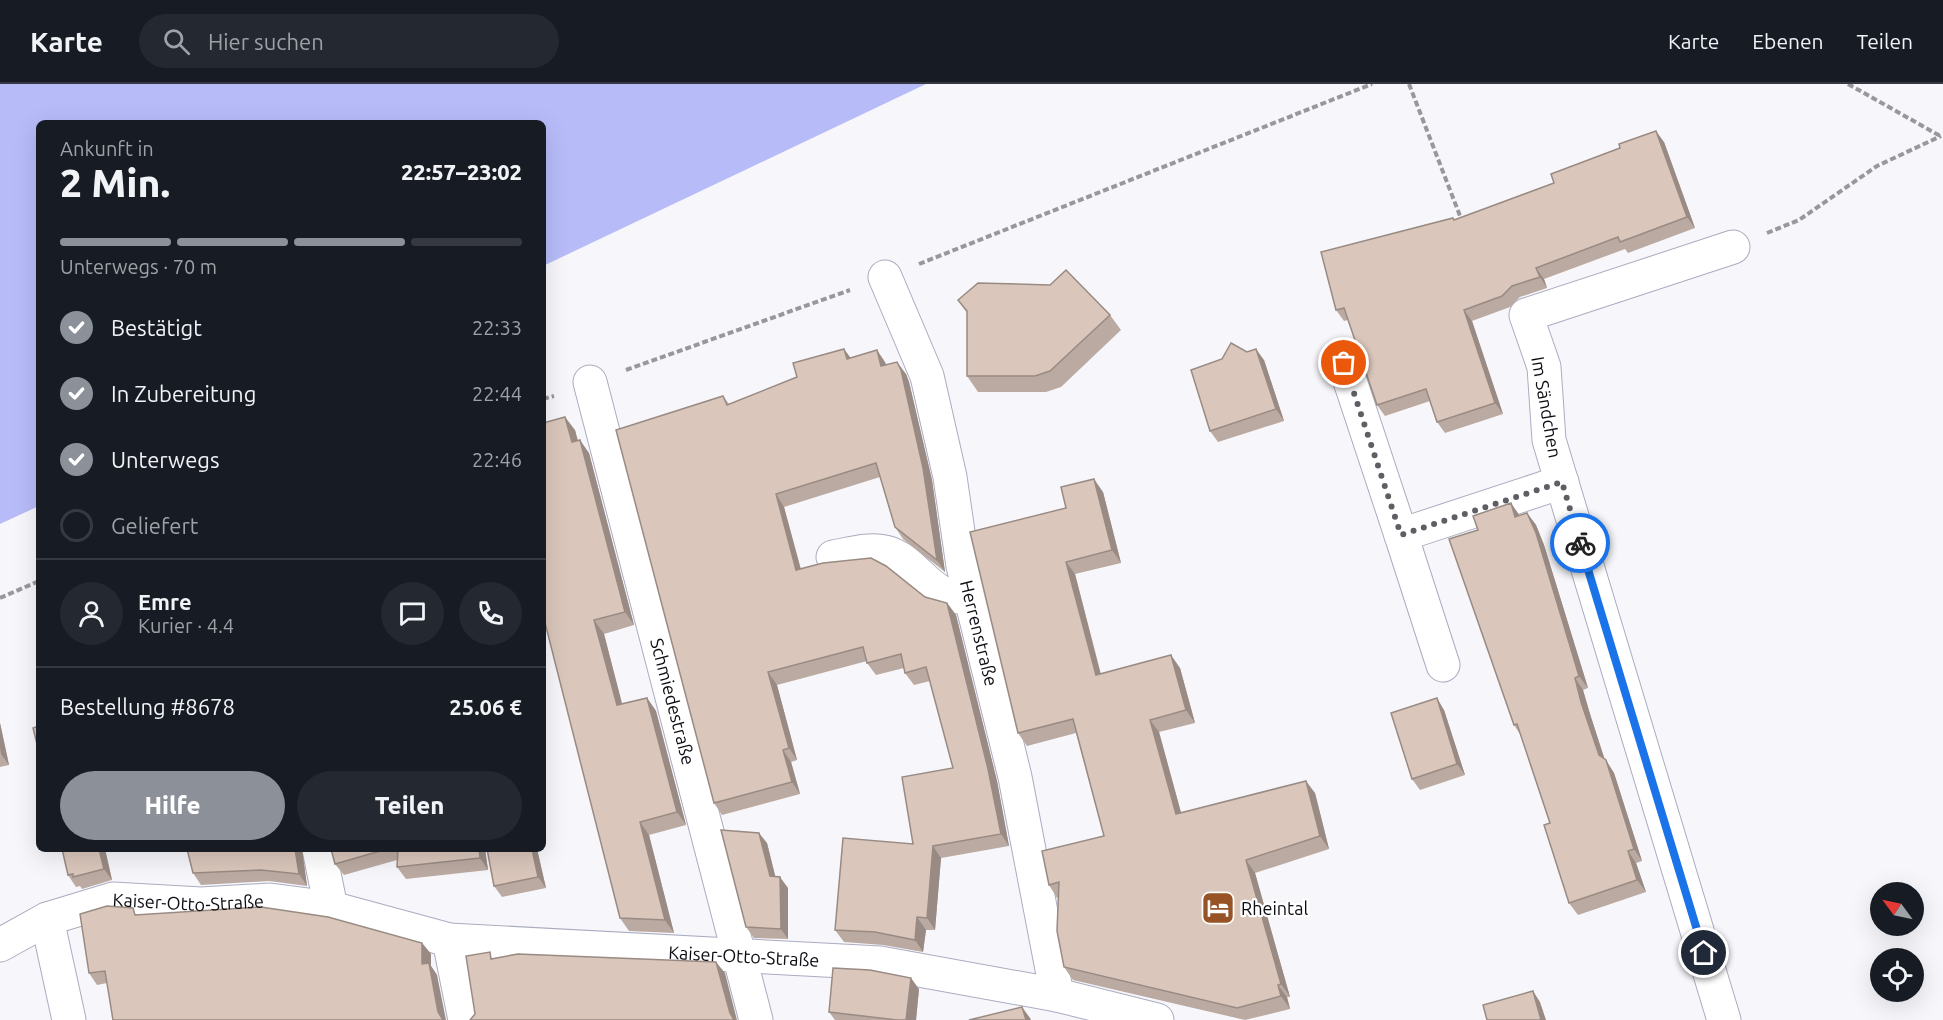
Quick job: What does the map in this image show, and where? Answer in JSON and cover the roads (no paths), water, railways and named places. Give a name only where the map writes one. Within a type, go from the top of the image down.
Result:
[{"type":"street","name":"Im Sändchen","points":[[1724,1020],[1549,440],[1544,367],[1526,315],[1733,247]]},
{"type":"street","name":"Herrenstraße","points":[[885,277],[927,376],[950,477],[963,566],[1015,777],[1057,995]]},
{"type":"street","points":[[1344,363],[1443,665]]},
{"type":"street","name":"Schmiedestraße","points":[[590,382],[756,1020]]},
{"type":"street","points":[[1401,535],[1562,482]]},
{"type":"street","points":[[833,556],[868,551],[887,552],[931,586],[953,599],[970,597]]},
{"type":"street","points":[[321,852],[331,908]]},
{"type":"street","name":"Kaiser-Otto-Straße","points":[[0,945],[47,919],[113,899],[201,904],[270,900],[331,908],[449,940],[880,963],[1057,995],[1156,1020]]},
{"type":"street","points":[[47,919],[69,1020]]},
{"type":"street","points":[[449,940],[465,1020]]},
{"type":"water","points":[[0,84],[926,84],[546,265],[546,120],[36,120],[36,507],[0,524]]},
{"type":"place","name":"Rheintal","points":[[1218,908]]}]
